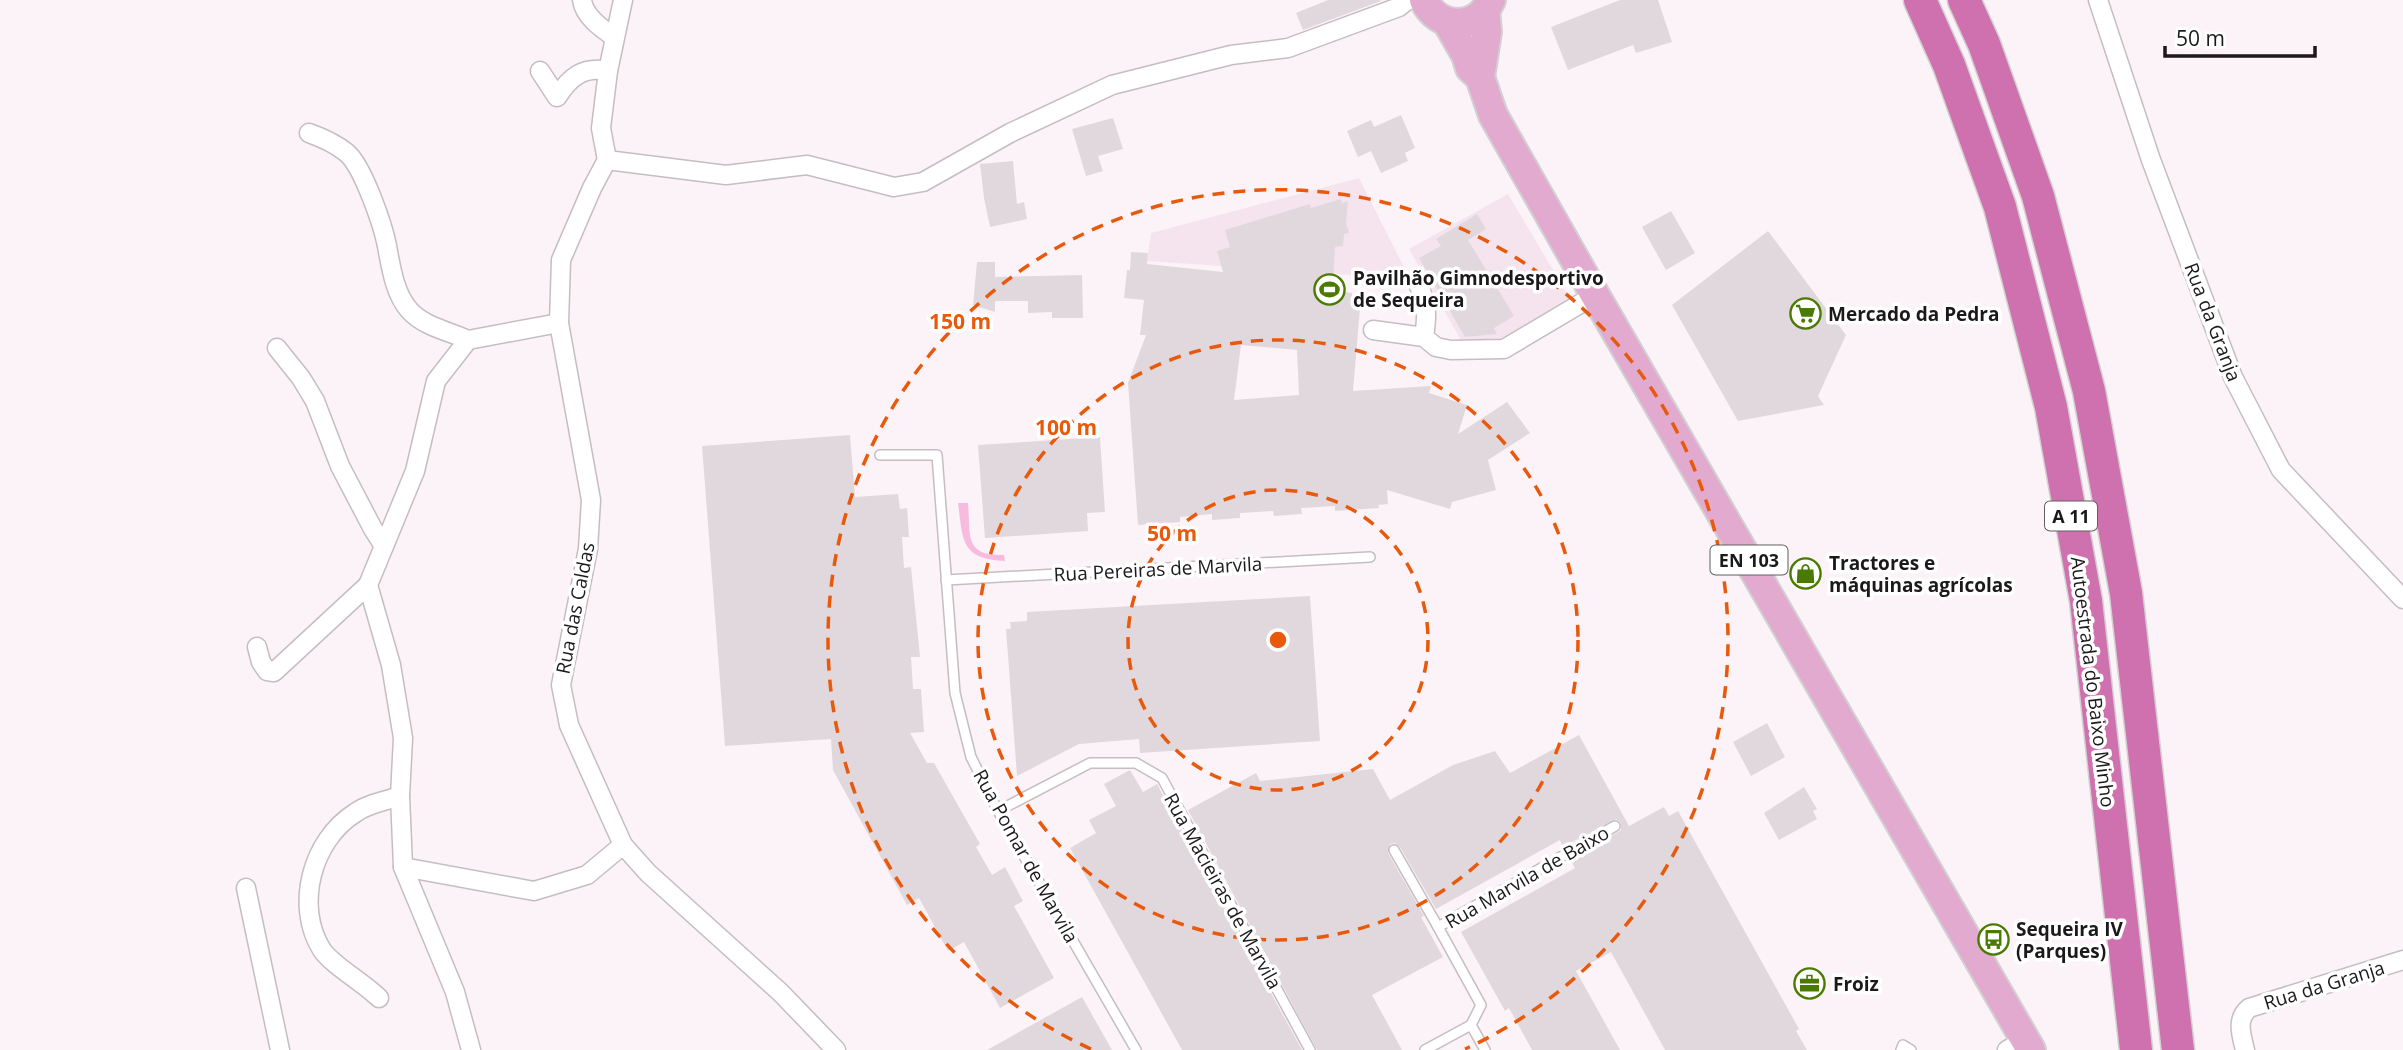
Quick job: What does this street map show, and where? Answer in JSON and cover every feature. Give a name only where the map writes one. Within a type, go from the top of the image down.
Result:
[{"type":"highway","name":"Autoestrada do Baixo Minho","points":[[1920,0],[1949,65],[2000,208],[2051,407],[2086,601],[2136,1050]]},
{"type":"highway","name":"A 11","points":[[1964,0],[1984,44],[2038,196],[2090,391],[2126,593],[2178,1050]]},
{"type":"main road","name":"EN 103","points":[[1421,7],[1465,23],[1476,18],[1488,5]]},
{"type":"main road","name":"EN 103","points":[[1488,5],[1480,77],[1493,115],[2021,1047]]},
{"type":"main road","name":"EN 103","points":[[1421,7],[1466,55],[1470,68],[1480,77]]},
{"type":"street","points":[[582,0],[589,15],[614,37]]},
{"type":"street","points":[[623,0],[608,71],[601,128],[607,160],[726,175],[807,165],[894,187],[923,182],[1010,133],[1112,85],[1231,55],[1288,47],[1421,7]]},
{"type":"street","name":"Rua da Granja","points":[[2098,0],[2151,160],[2239,388],[2281,470],[2403,599]]},
{"type":"street","points":[[540,71],[557,97],[566,82],[582,72],[608,71]]},
{"type":"street","points":[[309,133],[330,141],[349,155],[378,214],[397,290],[409,310],[418,318],[468,340],[559,323]]},
{"type":"street","name":"Rua das Caldas","points":[[607,160],[561,260],[559,323],[591,500],[588,549],[561,685],[569,725],[623,845],[648,873],[780,992],[836,1050]]},
{"type":"street","points":[[1416,279],[1426,301],[1428,314],[1424,337]]},
{"type":"street","points":[[1373,330],[1424,337],[1436,347],[1451,350],[1504,349],[1595,295]]},
{"type":"street","points":[[257,647],[267,671],[274,672],[368,585],[415,471],[436,381],[468,340]]},
{"type":"street","points":[[277,348],[315,401],[340,466],[384,546]]},
{"type":"street","points":[[368,585],[391,665],[403,738],[400,796],[403,867],[455,992],[471,1050]]},
{"type":"street","points":[[379,998],[323,951],[311,927],[307,903],[312,876],[323,845],[337,828],[356,812],[400,796]]},
{"type":"street","points":[[403,867],[534,891],[587,874],[623,845]]},
{"type":"street","points":[[246,888],[280,1050]]},
{"type":"street","name":"Rua da Granja","points":[[2245,1050],[2240,1020],[2249,1008],[2403,960]]},
{"type":"lane","name":"Rua Pomar de Marvila","points":[[880,455],[937,455],[955,693],[971,757],[998,811],[1136,1050]]},
{"type":"lane","name":"Rua Pereiras de Marvila","points":[[946,580],[1370,557]]},
{"type":"lane","name":"Rua Macieiras de Marvila","points":[[998,811],[1090,763],[1136,763],[1162,779],[1310,1050]]},
{"type":"lane","name":"Rua Marvila de Baixo","points":[[1438,927],[1615,826]]},
{"type":"lane","name":"Rua Marvila de Baixo","points":[[1394,850],[1481,1005],[1471,1025]]},
{"type":"lane","points":[[1425,1050],[1471,1025],[1485,1050]]},
{"type":"lane","points":[[1902,1050],[1903,1045],[1911,1050]]},
{"type":"shaded area","points":[[1359,178],[1410,279],[1147,261],[1151,233]]},
{"type":"shaded area","points":[[1508,194],[1569,300],[1496,341],[1462,342],[1409,249]]},
{"type":"shaded area","points":[[958,503],[968,503],[970,534],[975,547],[982,552],[1004,555],[1005,561],[972,552],[963,537]]},
{"type":"building","points":[[1328,0],[1381,1],[1303,30],[1296,13]]},
{"type":"building","points":[[1620,0],[1658,0],[1672,42],[1636,53],[1633,45],[1568,70],[1551,27]]},
{"type":"building","points":[[1401,115],[1415,148],[1405,153],[1408,161],[1381,173],[1371,151],[1358,157],[1347,131],[1371,120],[1374,127]]},
{"type":"building","points":[[1113,118],[1123,149],[1098,156],[1103,171],[1086,176],[1072,129]]},
{"type":"building","points":[[1013,161],[1017,204],[1024,202],[1027,219],[990,227],[980,164]]},
{"type":"building","points":[[1341,199],[1342,203],[1348,201],[1346,223],[1349,233],[1344,234],[1343,246],[1335,247],[1333,283],[1337,283],[1336,291],[1352,293],[1351,307],[1360,308],[1353,391],[1431,386],[1429,393],[1467,405],[1458,434],[1507,402],[1530,433],[1488,460],[1496,490],[1452,502],[1450,509],[1387,490],[1388,504],[1378,505],[1379,508],[1335,511],[1335,506],[1301,508],[1302,514],[1274,516],[1273,511],[1240,513],[1240,518],[1212,520],[1212,514],[1180,517],[1180,522],[1138,525],[1128,383],[1146,335],[1140,335],[1144,300],[1124,298],[1131,252],[1148,253],[1147,264],[1223,272],[1217,251],[1230,247],[1225,230],[1310,204],[1311,208]],"holes":[[[1241,345],[1297,350],[1299,395],[1234,400]]]},
{"type":"building","points":[[1671,211],[1695,253],[1666,270],[1642,227]]},
{"type":"building","points":[[1477,214],[1486,229],[1468,240],[1514,316],[1494,328],[1497,334],[1465,337],[1419,258],[1441,246],[1436,239]]},
{"type":"building","points":[[1768,231],[1846,335],[1818,396],[1824,405],[1738,421],[1672,305]]},
{"type":"building","points":[[977,262],[995,262],[995,277],[1082,275],[1083,318],[1052,318],[1052,312],[1028,313],[1028,301],[995,301],[995,312],[973,305]]},
{"type":"building","points":[[850,435],[855,497],[898,494],[900,509],[907,508],[909,537],[902,537],[904,568],[911,567],[920,657],[911,657],[913,689],[921,689],[924,732],[910,733],[927,763],[934,763],[980,844],[976,847],[992,875],[1005,867],[1023,901],[1014,906],[1054,978],[1000,1008],[964,942],[948,951],[919,898],[907,905],[833,770],[831,739],[725,746],[702,446]]},
{"type":"building","points":[[1100,437],[1105,512],[1087,513],[1088,531],[985,538],[978,445]]},
{"type":"building","points":[[1310,596],[1320,741],[1140,753],[1139,739],[1079,744],[1017,776],[1006,629],[1011,629],[1010,622],[1027,621],[1027,612]]},
{"type":"building","points":[[1767,723],[1785,757],[1751,776],[1733,742]]},
{"type":"building","points":[[1579,735],[1629,826],[1664,807],[1669,816],[1678,811],[1799,1029],[1796,1031],[1807,1050],[1665,1050],[1611,952],[1576,971],[1620,1050],[1532,1050],[1509,1008],[1505,1011],[1461,932],[1575,868],[1570,860],[1621,830],[1621,823],[1616,819],[1563,847],[1560,840],[1436,909],[1400,847],[1395,843],[1390,844],[1388,853],[1424,916],[1421,917],[1443,957],[1372,995],[1402,1050],[1317,1050],[1188,810],[1256,773],[1260,781],[1373,769],[1390,800],[1453,765],[1495,751],[1510,773]]},
{"type":"building","points":[[1130,770],[1143,792],[1157,784],[1302,1050],[1182,1050],[1070,848],[1096,833],[1089,820],[1116,806],[1104,784]]},
{"type":"building","points":[[1804,787],[1817,809],[1813,811],[1817,819],[1779,840],[1764,813]]},
{"type":"building","points":[[1082,997],[1112,1050],[987,1050]]},
{"type":"place","name":"Pavilhão Gimnodesportivo de Sequeira","points":[[1330,289]]},
{"type":"place","name":"Mercado da Pedra","points":[[1805,314]]},
{"type":"place","name":"Tractores e máquinas agrícolas","points":[[1806,574]]},
{"type":"place","name":"Sequeira IV (Parques)","points":[[1993,940]]},
{"type":"place","name":"Froiz","points":[[1810,984]]}]
